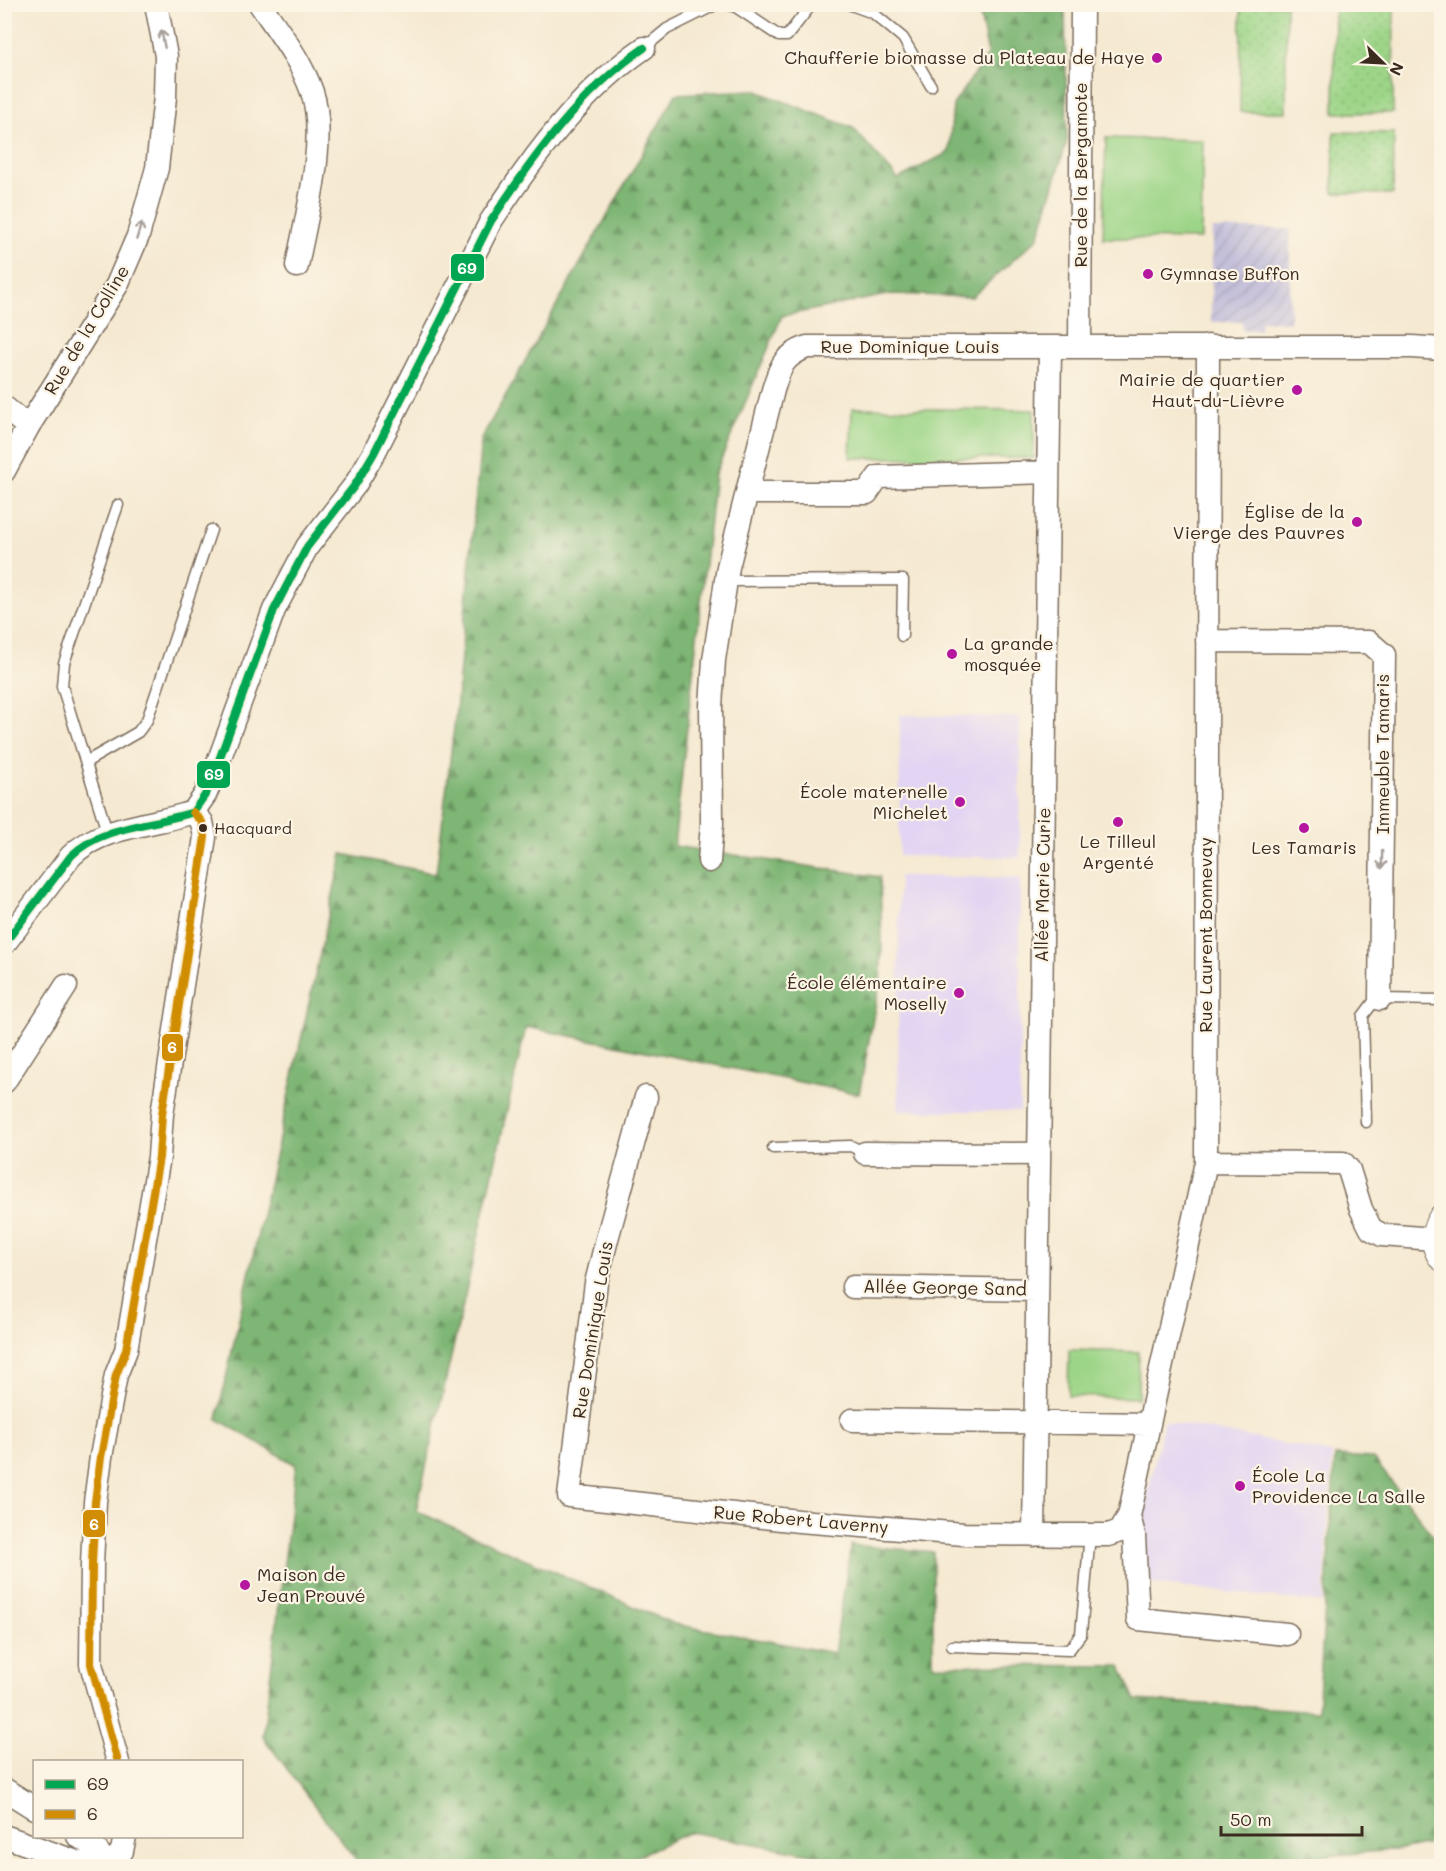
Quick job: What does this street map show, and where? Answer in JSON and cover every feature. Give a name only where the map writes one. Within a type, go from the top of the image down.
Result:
[{"type":"street","name":"Rue de la Colline","points":[[4,471],[28,428],[117,285],[138,236],[157,168],[165,97],[166,56],[156,4]]},
{"type":"street","points":[[260,4],[302,70],[312,92],[319,123],[313,178],[297,266]]},
{"type":"street","name":"Rue de la Bergamote","points":[[1080,346],[1082,4]]},
{"type":"street","points":[[4,945],[70,856],[87,843],[192,812],[212,779],[267,628],[294,569],[374,453],[491,221],[569,115],[600,82],[644,48]]},
{"type":"street","name":"Rue Dominique Louis","points":[[709,861],[712,824],[714,660],[726,581],[777,376],[784,361],[796,351],[807,346],[1412,347],[1442,350]]},
{"type":"street","name":"Rue Laurent Bonnevay","points":[[1129,1516],[1206,1162],[1208,346]]},
{"type":"street","name":"Allée Marie Curie","points":[[1034,1535],[1050,347]]},
{"type":"street","points":[[4,407],[28,428]]},
{"type":"street","points":[[747,493],[867,493],[878,477],[1048,472]]},
{"type":"street","name":"Immeuble Tamaris","points":[[1207,641],[1369,642],[1384,655],[1380,999]]},
{"type":"street","points":[[118,1760],[91,1664],[96,1502],[101,1457],[116,1375],[126,1350],[159,1156],[162,1114],[205,837],[202,822],[192,812]]},
{"type":"street","points":[[4,1082],[66,986]]},
{"type":"street","name":"Rue Dominique Louis","points":[[568,1496],[597,1283],[646,1097]]},
{"type":"street","points":[[864,1153],[1039,1154]]},
{"type":"street","points":[[1206,1162],[1343,1163],[1349,1170],[1361,1209],[1371,1229],[1382,1235],[1439,1238]]},
{"type":"street","name":"Allée George Sand","points":[[854,1287],[1037,1290]]},
{"type":"street","points":[[852,1420],[1149,1424]]},
{"type":"street","name":"Rue Robert Laverny","points":[[568,1496],[810,1522],[964,1534],[1108,1535],[1120,1531],[1129,1516]]},
{"type":"street","points":[[1129,1516],[1134,1534],[1138,1619],[1287,1634]]},
{"type":"street","points":[[4,1789],[33,1807]]},
{"type":"street","points":[[4,1836],[88,1866]]},
{"type":"street","points":[[81,1838],[94,1847],[110,1866],[122,1851],[125,1838]]},
{"type":"lane","points":[[644,48],[667,29],[717,4]]},
{"type":"lane","points":[[727,4],[778,36],[787,36],[812,4]]},
{"type":"lane","points":[[848,4],[873,13],[903,38],[931,86]]},
{"type":"lane","points":[[108,835],[62,686],[64,663],[118,505]]},
{"type":"lane","points":[[86,762],[138,732],[147,720],[211,530]]},
{"type":"lane","points":[[726,581],[903,580],[902,636]]},
{"type":"lane","points":[[1366,1122],[1363,1016],[1372,1004],[1380,999],[1442,1000]]},
{"type":"lane","points":[[773,1148],[851,1146],[864,1153]]},
{"type":"lane","points":[[952,1646],[1069,1650],[1081,1634],[1090,1534]]},
{"type":"shaded area","points":[[1212,229],[1290,229],[1290,322],[1261,321],[1260,330],[1242,330],[1242,322],[1211,322]]},
{"type":"shaded area","name":"École maternelle Michelet","points":[[900,715],[1020,717],[1020,857],[899,856]]},
{"type":"shaded area","name":"École élémentaire Moselly","points":[[899,876],[1020,878],[1020,1111],[898,1111]]},
{"type":"shaded area","name":"École La Providence La Salle","points":[[1164,1421],[1332,1453],[1323,1603],[1145,1583],[1142,1519]]},
{"type":"green space","points":[[978,5],[1065,5],[1067,141],[1038,238],[972,297],[892,294],[782,316],[715,474],[674,846],[880,877],[882,945],[880,981],[859,1094],[526,1027],[416,1511],[674,1624],[834,1653],[851,1545],[933,1552],[933,1665],[1121,1666],[1136,1700],[1318,1711],[1335,1456],[1373,1458],[1441,1546],[1441,1842],[1404,1849],[1212,1866],[877,1866],[690,1832],[615,1866],[360,1866],[263,1737],[296,1465],[217,1419],[342,854],[436,874],[456,711],[481,439],[676,94],[754,90],[853,128],[898,179],[949,152],[953,105],[988,54]]},
{"type":"green space","points":[[1241,5],[1286,5],[1286,112],[1240,112]]},
{"type":"green space","points":[[1335,5],[1394,5],[1393,113],[1334,113]]},
{"type":"green space","points":[[1334,132],[1394,133],[1393,194],[1333,193]]},
{"type":"green space","points":[[1106,138],[1203,140],[1201,239],[1103,238]]},
{"type":"green space","points":[[852,408],[1034,410],[1034,458],[850,458]]},
{"type":"green space","points":[[1069,1350],[1139,1352],[1138,1398],[1068,1396]]},
{"type":"transit line","name":"69","points":[[4,944],[71,856],[84,846],[113,832],[193,812],[205,795],[212,779],[274,610],[307,547],[355,485],[374,453],[491,221],[559,127],[599,85],[644,48]]},
{"type":"transit line","name":"6","points":[[117,1760],[91,1664],[95,1502],[116,1375],[126,1350],[159,1157],[162,1114],[205,837],[202,822],[193,812]]},
{"type":"place","name":"Chaufferie biomasse du Plateau de Haye","points":[[1157,58]]},
{"type":"place","name":"Gymnase Buffon","points":[[1148,274]]},
{"type":"place","name":"Mairie de quartier Haut-du-Lièvre","points":[[1297,390]]},
{"type":"place","name":"Église de la Vierge des Pauvres","points":[[1357,522]]},
{"type":"place","name":"La grande mosquée","points":[[952,654]]},
{"type":"place","name":"École maternelle Michelet","points":[[960,802]]},
{"type":"place","name":"Le Tilleul Argenté","points":[[1118,822]]},
{"type":"place","name":"Hacquard","points":[[203,828]]},
{"type":"place","name":"Les Tamaris","points":[[1304,828]]},
{"type":"place","name":"École élémentaire Moselly","points":[[959,993]]},
{"type":"place","name":"École La Providence La Salle","points":[[1240,1486]]},
{"type":"place","name":"Maison de Jean Prouvé","points":[[245,1585]]}]
